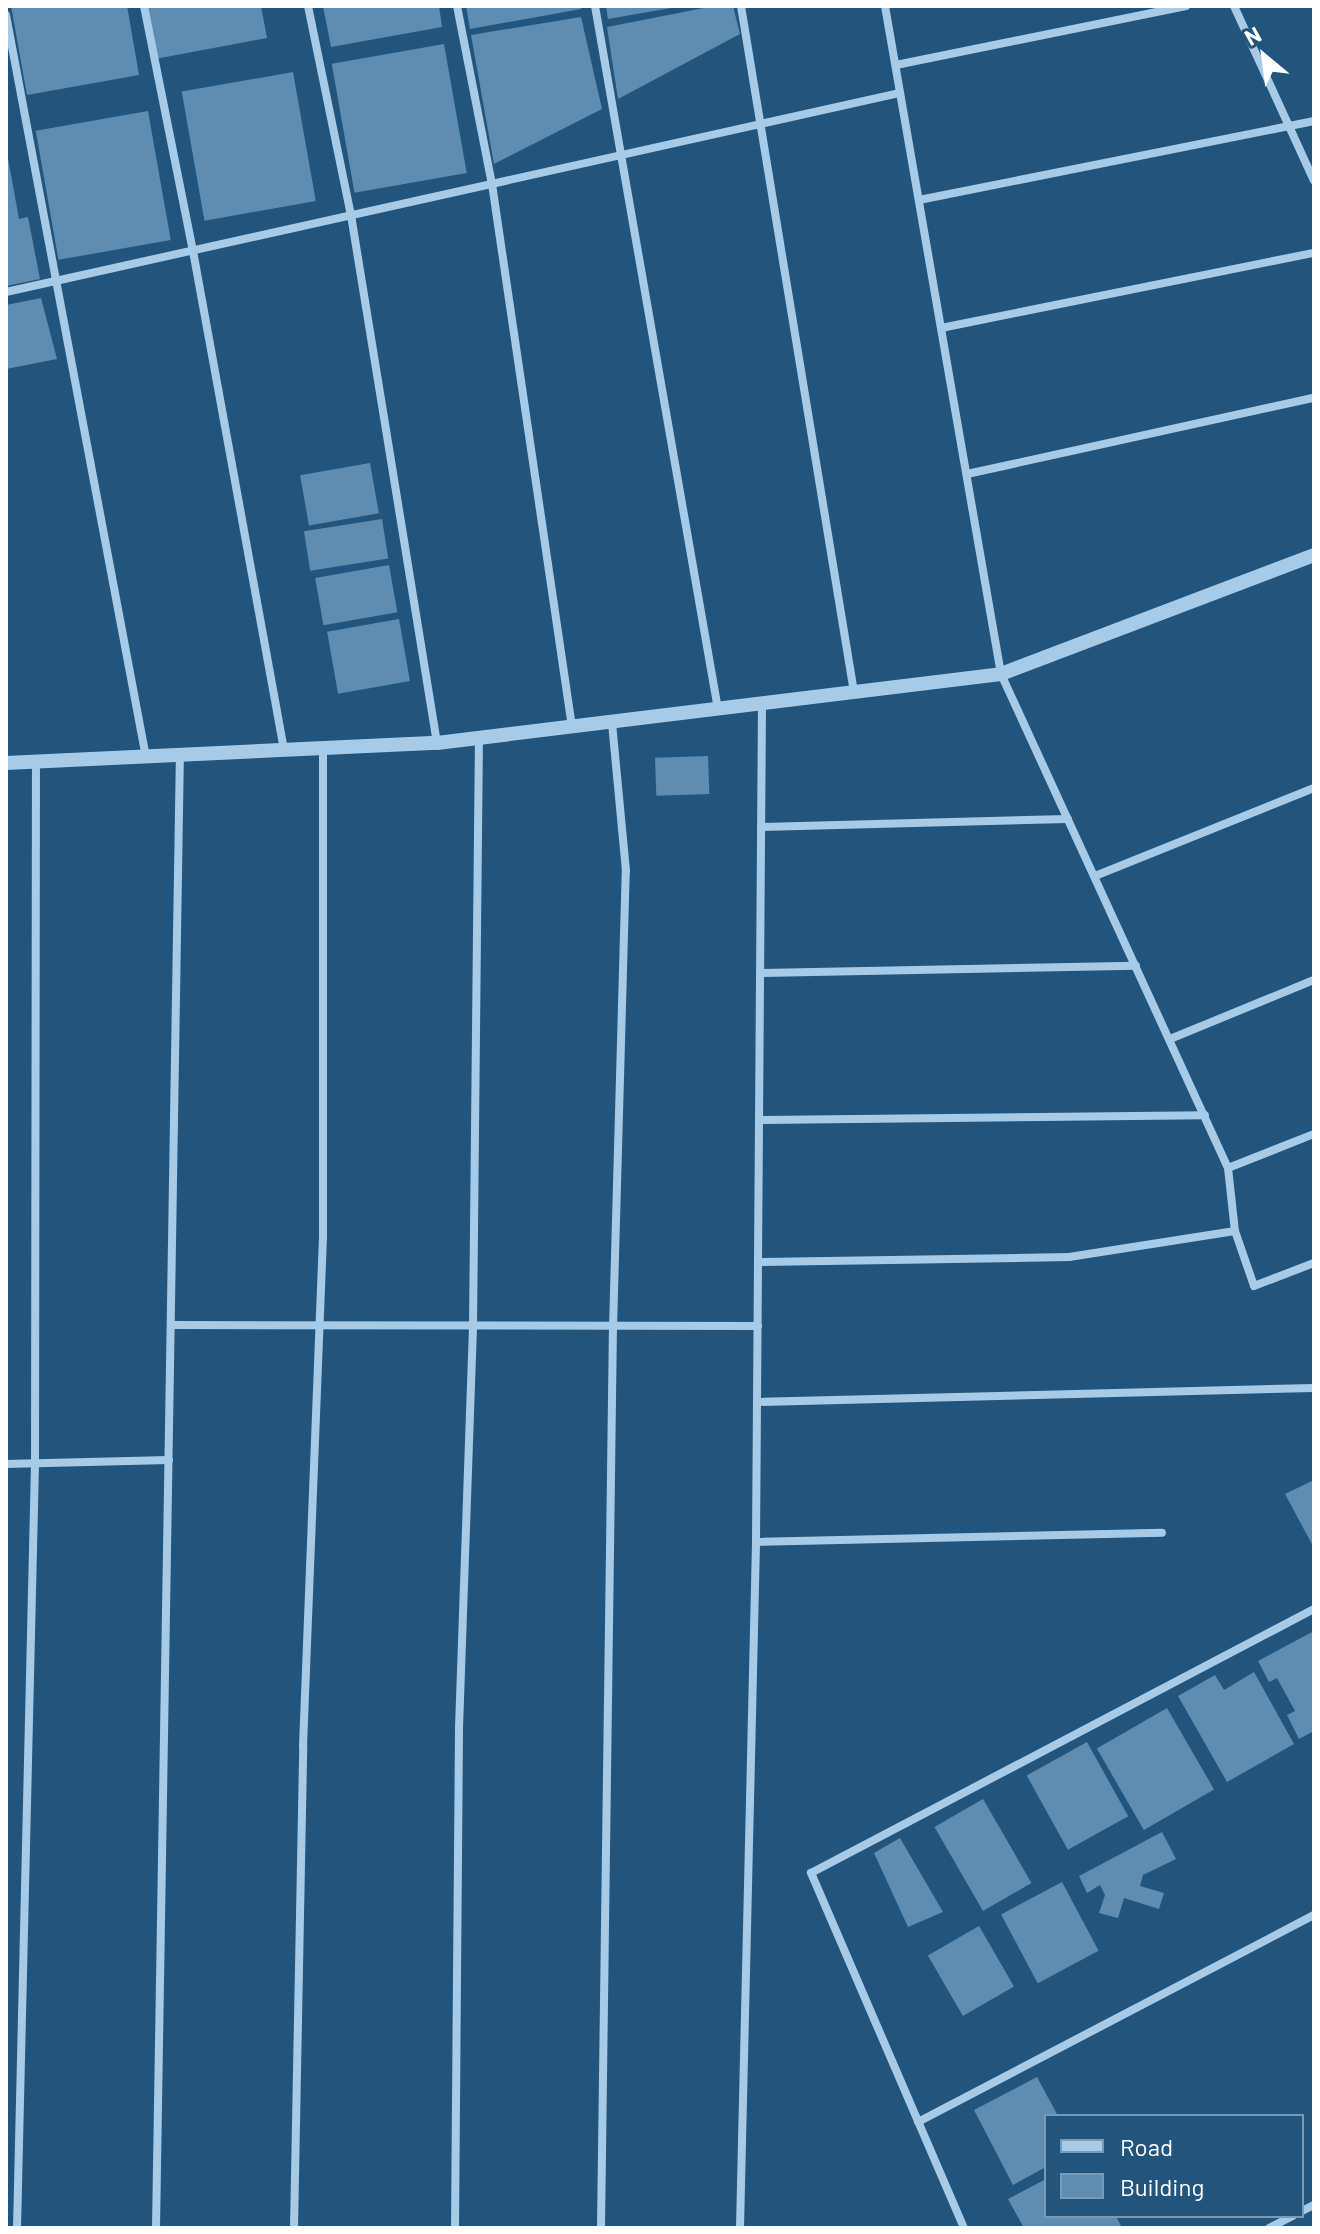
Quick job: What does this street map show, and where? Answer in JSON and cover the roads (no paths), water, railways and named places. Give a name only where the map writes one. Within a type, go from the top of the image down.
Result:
[{"type":"street","points":[[144,6],[193,251],[284,750]]},
{"type":"street","points":[[308,6],[351,215],[437,743]]},
{"type":"street","points":[[457,6],[492,184],[572,727]]},
{"type":"street","points":[[595,6],[718,709]]},
{"type":"street","points":[[741,6],[854,692]]},
{"type":"street","points":[[885,6],[1001,674],[1228,1168],[1235,1231],[1254,1286],[1314,1263]]},
{"type":"street","points":[[896,65],[1186,6]]},
{"type":"street","points":[[1234,6],[1314,181]]},
{"type":"street","points":[[6,15],[146,757]]},
{"type":"street","points":[[6,292],[900,93]]},
{"type":"street","points":[[919,200],[1314,121]]},
{"type":"street","points":[[941,328],[1314,253]]},
{"type":"street","points":[[967,474],[1314,398]]},
{"type":"street","points":[[6,763],[437,743],[1001,674],[1314,555]]},
{"type":"street","points":[[740,2228],[756,1542],[762,703]]},
{"type":"street","points":[[601,2228],[613,1328],[626,871],[612,722]]},
{"type":"street","points":[[455,2228],[459,1728],[473,1328],[479,738]]},
{"type":"street","points":[[294,2228],[303,1746],[320,1328],[323,749]]},
{"type":"street","points":[[156,2228],[180,755]]},
{"type":"street","points":[[17,2228],[35,1463],[36,762]]},
{"type":"street","points":[[1095,876],[1314,788]]},
{"type":"street","points":[[761,827],[1068,819]]},
{"type":"street","points":[[760,973],[1136,966]]},
{"type":"street","points":[[1170,1039],[1314,980]]},
{"type":"street","points":[[759,1120],[1205,1115]]},
{"type":"street","points":[[1228,1168],[1314,1134]]},
{"type":"street","points":[[758,1262],[1069,1257],[1235,1231]]},
{"type":"street","points":[[172,1325],[320,1328],[758,1326]]},
{"type":"street","points":[[757,1402],[1314,1388]]},
{"type":"street","points":[[6,1464],[169,1460]]},
{"type":"street","points":[[756,1542],[1162,1533]]},
{"type":"street","points":[[964,2228],[811,1873],[1314,1609]]},
{"type":"street","points":[[918,2122],[1314,1915]]},
{"type":"street","points":[[1269,2228],[1289,2218]]}]
